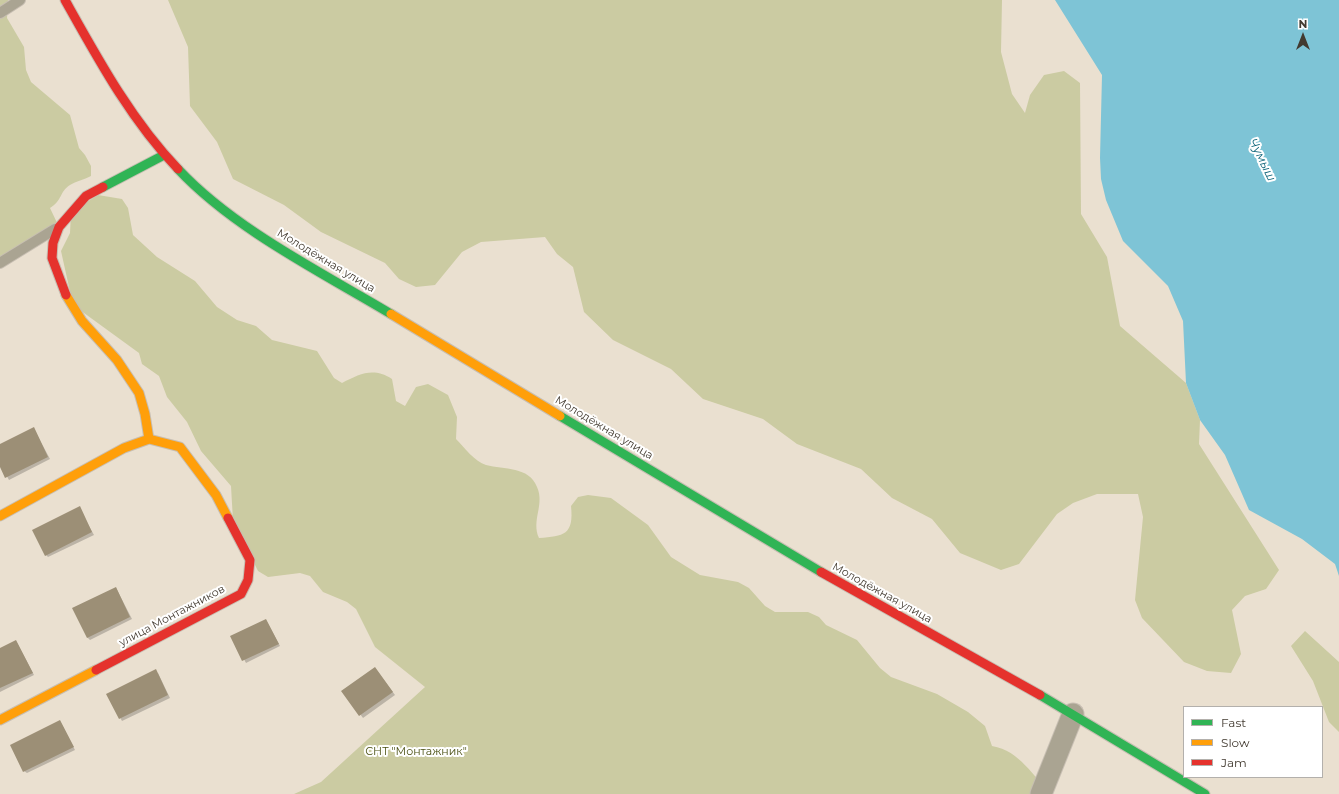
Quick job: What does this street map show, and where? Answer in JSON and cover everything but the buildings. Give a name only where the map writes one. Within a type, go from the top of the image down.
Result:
[{"type":"street","name":"Молодёжная улица","points":[[65,0],[114,87],[164,155],[187,179],[224,211],[276,245],[807,564],[1073,714],[1205,794]]},
{"type":"street","points":[[0,516],[124,448],[149,439],[145,414],[139,393],[117,360],[82,321],[65,293],[52,258],[53,243],[59,227],[86,196],[164,155]]},
{"type":"street","name":"улица Монтажников","points":[[0,720],[241,594],[248,580],[250,560],[216,495],[180,447],[149,439]]},
{"type":"street","points":[[1042,794],[1073,714]]},
{"type":"lane","points":[[0,13],[20,0]]},
{"type":"lane","points":[[0,263],[59,227]]},
{"type":"green space","points":[[0,0],[8,0],[7,18],[24,47],[26,70],[31,82],[70,115],[79,148],[91,166],[91,176],[72,184],[64,190],[57,202],[50,208],[59,227],[0,263]]},
{"type":"green space","points":[[168,0],[1002,0],[1001,52],[1012,94],[1025,113],[1030,95],[1044,75],[1064,71],[1080,83],[1081,214],[1107,257],[1120,326],[1186,383],[1200,420],[1199,444],[1279,570],[1266,589],[1245,596],[1232,610],[1241,654],[1231,673],[1207,671],[1184,662],[1142,618],[1135,600],[1143,517],[1138,494],[1097,494],[1073,503],[1057,514],[1019,564],[1001,570],[960,553],[932,519],[892,498],[861,469],[797,444],[763,419],[703,399],[671,369],[613,340],[584,312],[573,267],[557,254],[545,237],[481,242],[462,252],[435,285],[416,287],[399,279],[385,263],[321,232],[284,205],[233,179],[217,142],[190,106],[188,47]]},
{"type":"green space","name":"СНТ \"Монтажник\"","points":[[98,195],[122,199],[128,208],[133,235],[157,257],[195,281],[217,307],[237,320],[256,326],[272,340],[317,351],[334,378],[342,383],[367,373],[379,373],[385,375],[392,379],[396,401],[405,406],[416,387],[428,384],[448,395],[457,417],[456,439],[470,454],[478,461],[486,465],[522,472],[533,480],[537,487],[540,500],[536,525],[539,538],[561,535],[566,532],[571,523],[571,506],[578,497],[588,495],[611,498],[648,525],[671,557],[700,575],[738,582],[749,588],[765,606],[775,612],[808,612],[819,617],[826,625],[857,640],[880,668],[891,677],[937,694],[968,712],[985,726],[992,746],[1011,753],[1053,794],[294,794],[321,782],[425,687],[375,647],[356,609],[347,602],[323,592],[310,576],[300,573],[268,577],[258,571],[233,521],[231,486],[201,451],[187,422],[167,397],[159,376],[142,364],[139,353],[73,305],[61,251],[70,233],[71,212]]},
{"type":"green space","points":[[1305,631],[1339,662],[1339,732],[1329,722],[1313,681],[1291,646]]},
{"type":"water","name":"Чумыш","points":[[1055,0],[1339,0],[1339,576],[1335,564],[1302,539],[1249,510],[1225,455],[1200,420],[1186,383],[1183,321],[1168,286],[1123,241],[1106,200],[1101,179],[1100,158],[1102,75]]},
{"type":"traffic: fast","points":[[103,187],[164,155]]},
{"type":"traffic: fast","points":[[178,169],[200,191],[252,230],[279,248],[391,314]]},
{"type":"traffic: fast","points":[[560,416],[821,572]]},
{"type":"traffic: fast","points":[[1040,695],[1205,794]]},
{"type":"traffic: slow","points":[[66,295],[82,321],[117,360],[139,393],[145,414],[149,439]]},
{"type":"traffic: slow","points":[[391,314],[560,416]]},
{"type":"traffic: slow","points":[[0,516],[124,448],[149,439],[180,447],[216,495],[228,518]]},
{"type":"traffic: slow","points":[[0,720],[96,670]]},
{"type":"traffic: jam","points":[[65,0],[130,110],[178,169]]},
{"type":"traffic: jam","points":[[66,295],[52,258],[53,243],[59,227],[86,196],[103,187]]},
{"type":"traffic: jam","points":[[96,670],[241,594],[248,580],[250,560],[228,518]]},
{"type":"traffic: jam","points":[[821,572],[1040,695]]}]
